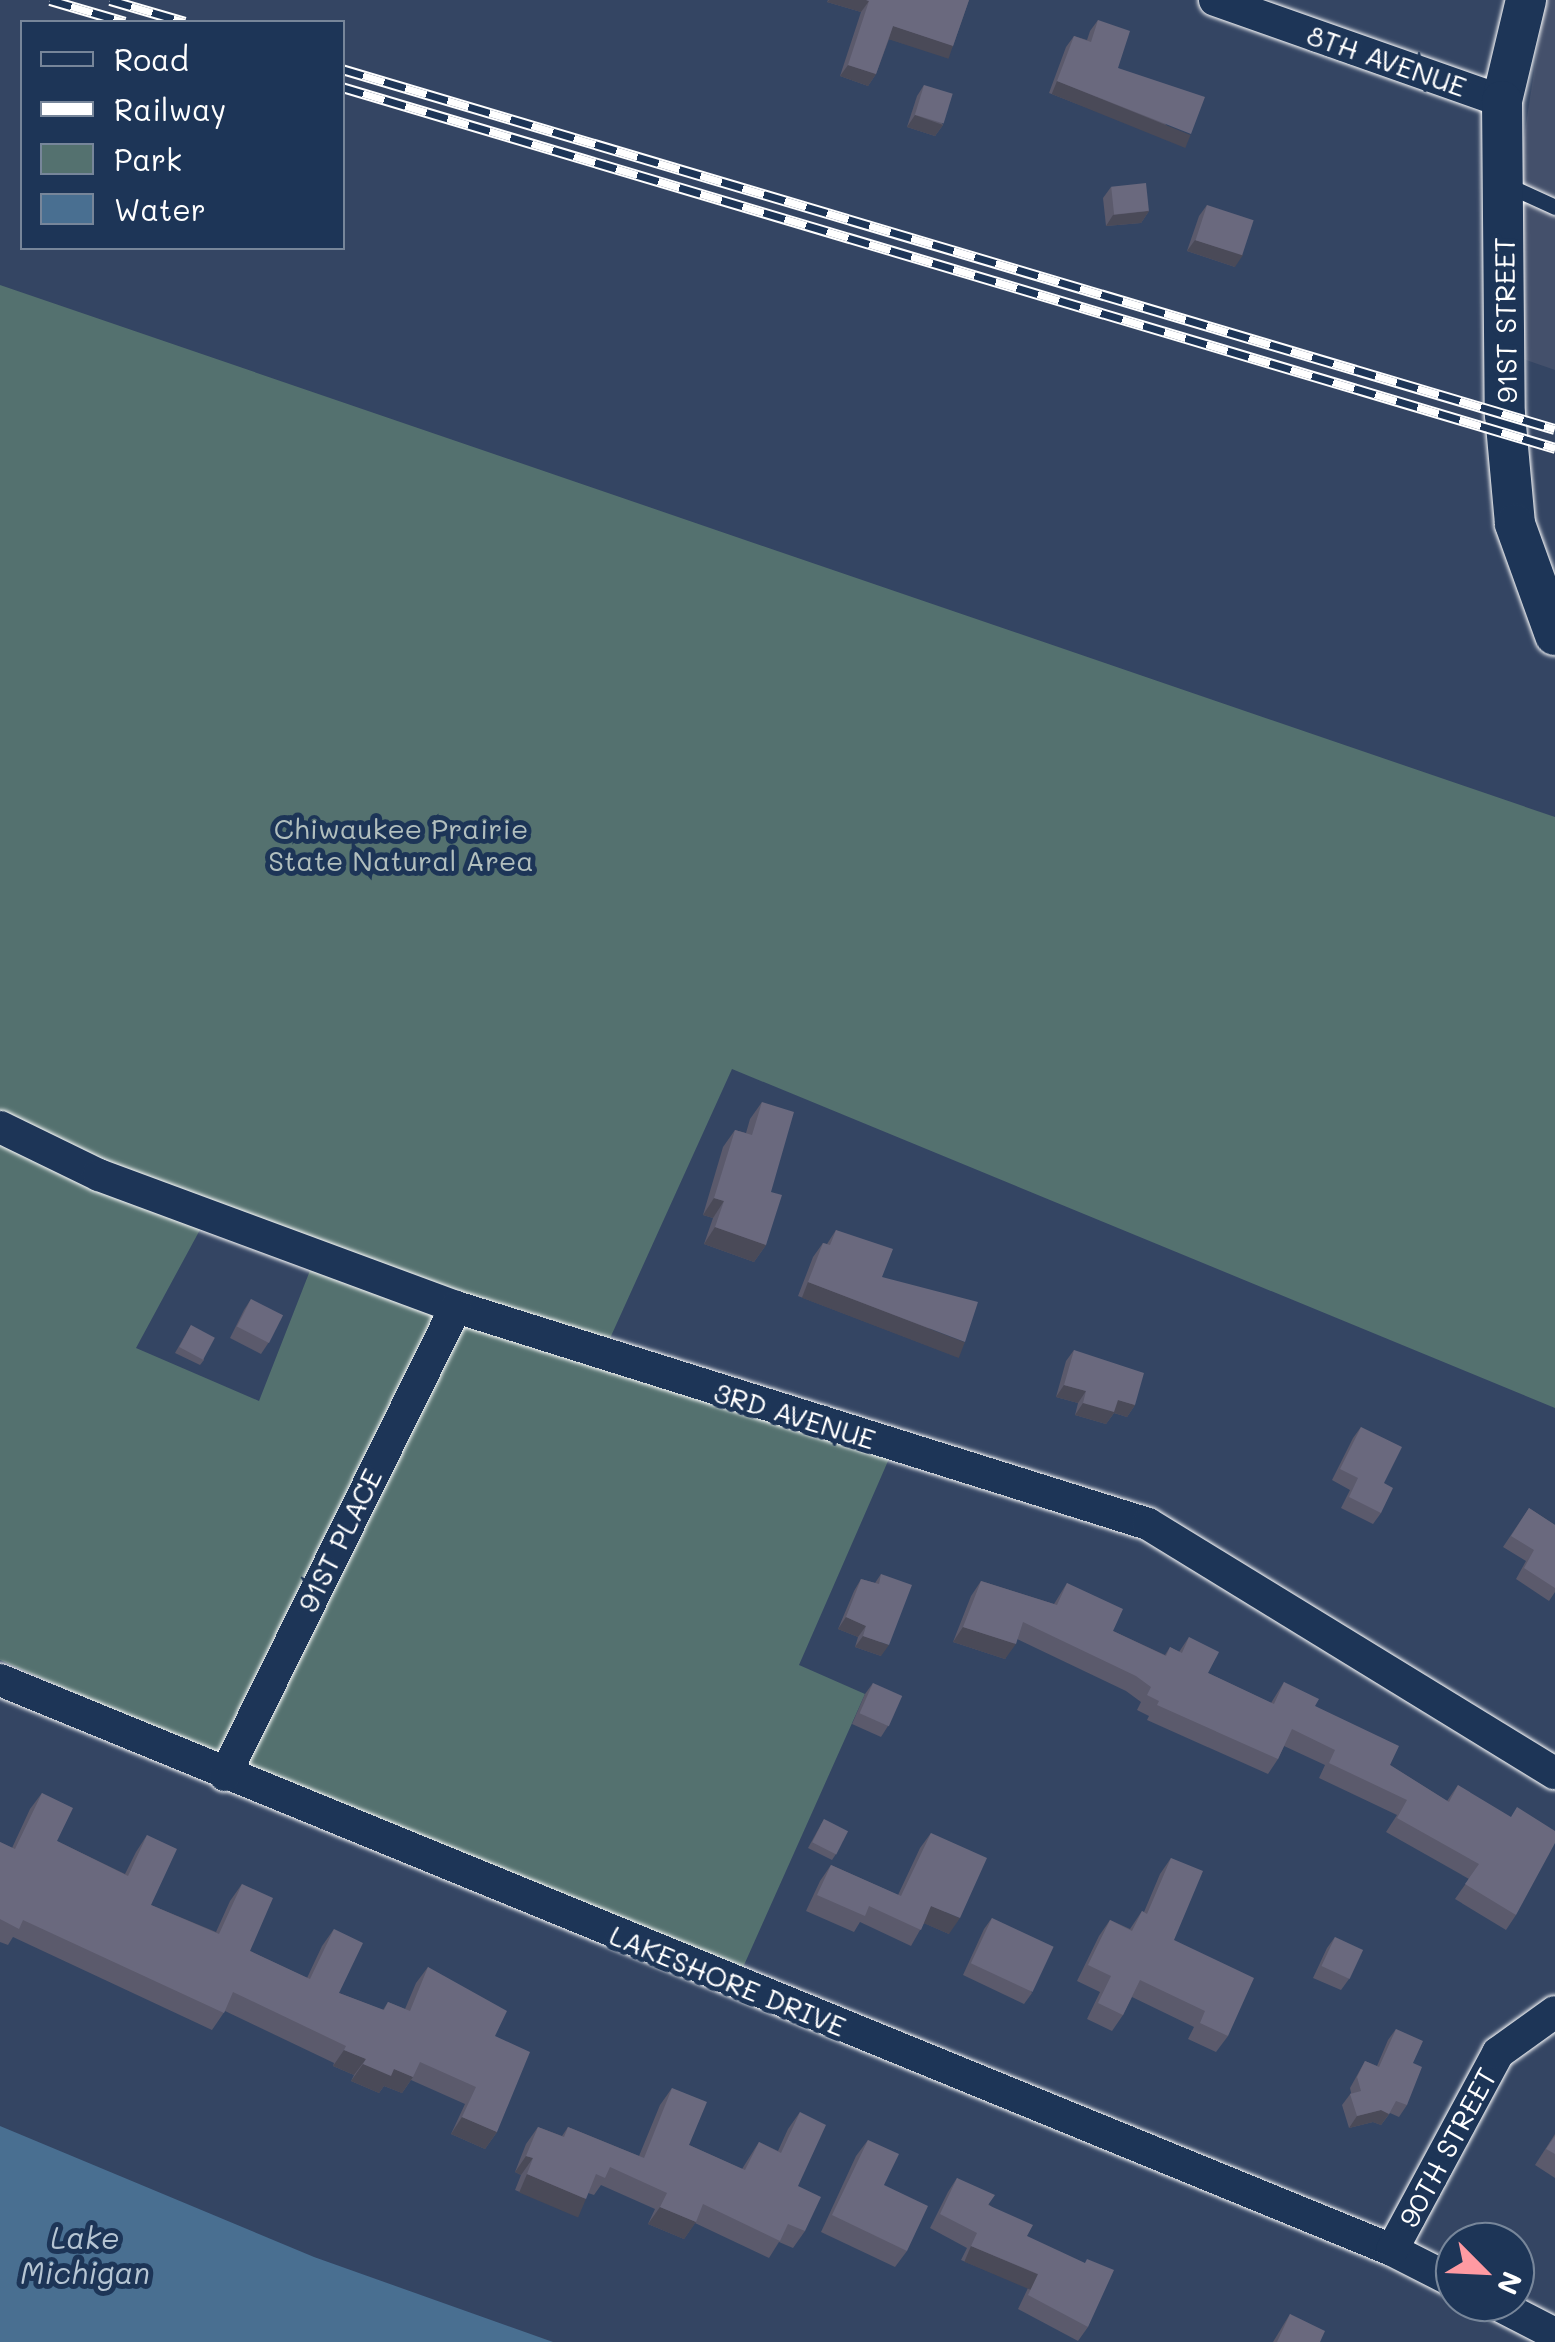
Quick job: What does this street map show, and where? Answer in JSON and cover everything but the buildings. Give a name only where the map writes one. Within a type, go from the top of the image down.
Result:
[{"type":"street","name":"8TH AVENUE","points":[[1215,0],[1502,101]]},
{"type":"street","name":"91ST STREET","points":[[1526,0],[1502,101],[1509,482],[1515,524],[1555,635]]},
{"type":"street","name":"3RD AVENUE","points":[[0,1127],[99,1175],[456,1307],[1148,1524],[1555,1772]]},
{"type":"street","name":"91ST PLACE","points":[[225,1775],[456,1307]]},
{"type":"street","name":"LAKESHORE DRIVE","points":[[0,1680],[1392,2250],[1435,2272]]},
{"type":"street","name":"90TH STREET","points":[[1392,2250],[1498,2053],[1555,2012]]},
{"type":"street","points":[[1532,2322],[1555,2334]]},
{"type":"lane","points":[[1503,184],[1555,207]]},
{"type":"shaded area","points":[[1545,0],[1555,0],[1555,370],[1523,359],[1523,144]]},
{"type":"green space","name":"Chiwaukee Prairie State Natural Area","points":[[0,285],[1555,817],[1555,1408],[732,1069],[602,1356],[895,1445],[799,1665],[865,1694],[736,1983],[0,1660]],"holes":[[[202,1226],[311,1268],[259,1401],[136,1348]]]},
{"type":"water","name":"Lake Michigan","points":[[0,2126],[314,2257],[553,2342],[0,2342]]},
{"type":"railway","points":[[50,0],[118,20]]},
{"type":"railway","points":[[110,0],[178,20]]},
{"type":"railway","points":[[345,70],[1555,429]]},
{"type":"railway","points":[[345,88],[1555,448]]}]
